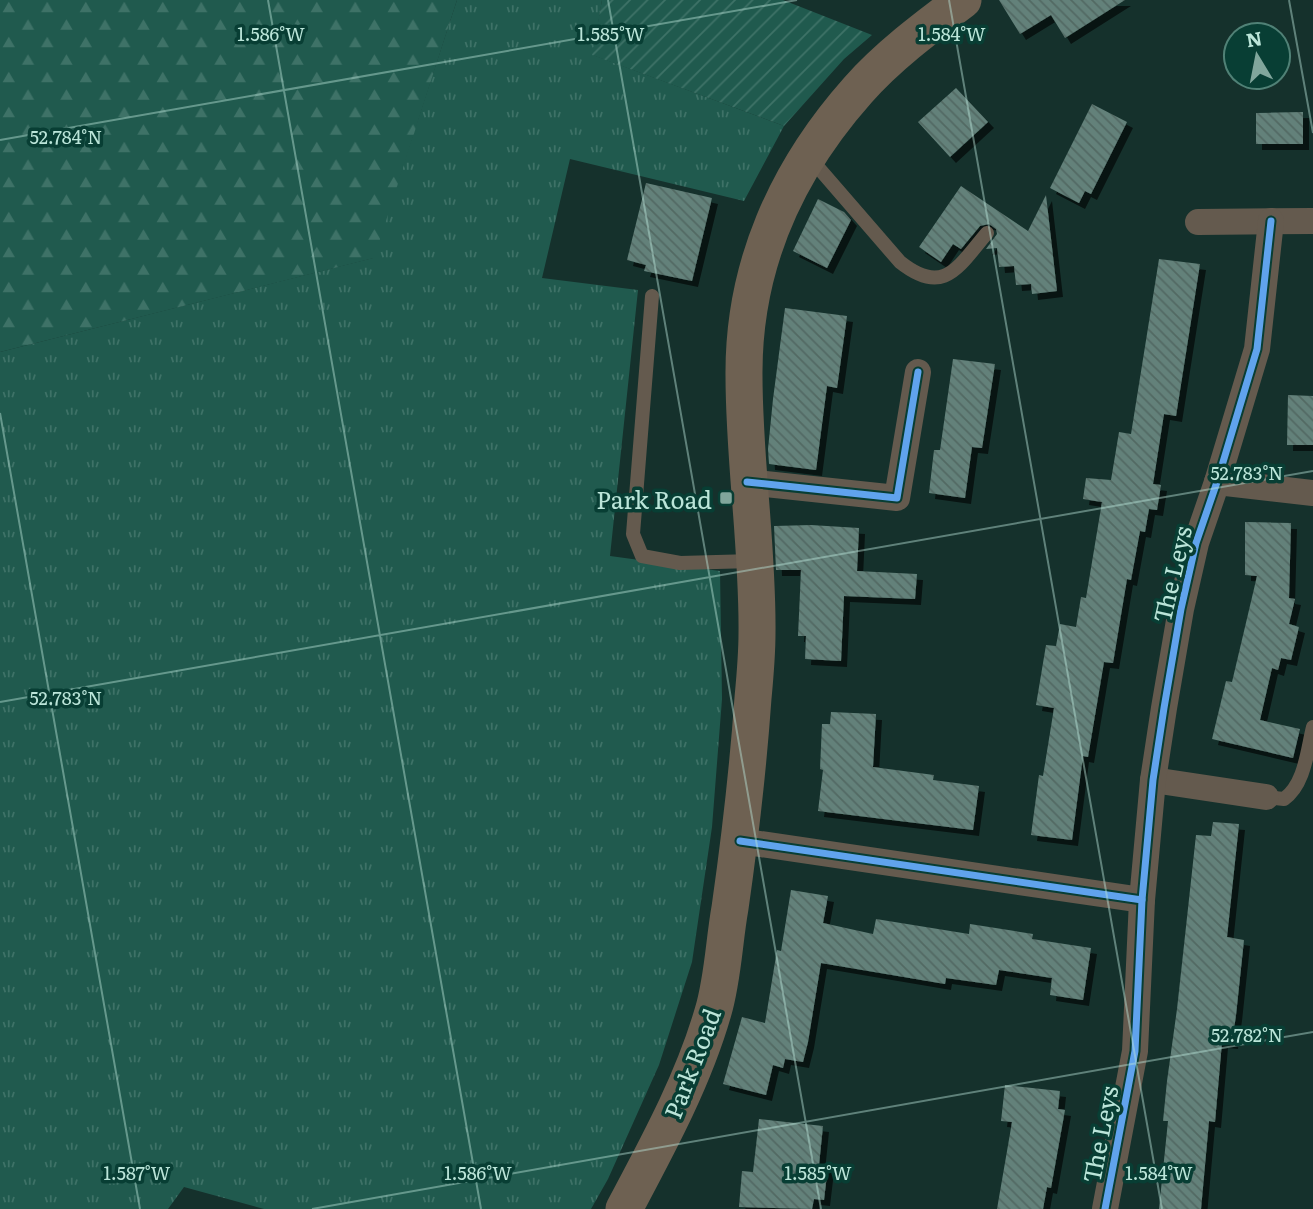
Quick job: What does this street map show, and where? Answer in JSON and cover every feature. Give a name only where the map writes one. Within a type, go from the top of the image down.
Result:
[{"type":"main road","name":"Park Road","points":[[624,1209],[663,1137],[692,1071],[714,1009],[740,841],[758,634],[747,482],[743,372],[756,269],[772,222],[794,178],[859,88],[898,52],[963,0]]},
{"type":"street","name":"The Leys","points":[[1105,1209],[1135,1051],[1142,900],[1153,780],[1181,609],[1196,543],[1257,349],[1271,221]]},
{"type":"street","points":[[1199,222],[1313,221]]},
{"type":"street","points":[[747,482],[897,498],[918,372]]},
{"type":"street","points":[[1217,482],[1313,493]]},
{"type":"street","points":[[1153,780],[1266,797]]},
{"type":"street","points":[[740,841],[1142,900]]},
{"type":"lane","points":[[818,143],[900,262],[912,272],[929,278],[941,277],[955,270],[987,233]]},
{"type":"lane","points":[[652,296],[633,534],[642,556],[680,563],[754,561]]},
{"type":"lane","points":[[1266,797],[1284,799],[1294,792],[1313,727]]},
{"type":"green space","points":[[0,0],[457,0],[374,258],[0,352]]},
{"type":"green space","points":[[457,0],[602,0],[593,55],[784,126],[744,201],[570,159],[542,278],[638,290],[610,556],[720,571],[722,699],[712,827],[692,962],[659,1065],[608,1179],[591,1209],[264,1209],[184,1187],[168,1209],[0,1209],[0,352],[373,258]]},
{"type":"green space","points":[[602,0],[783,0],[872,35],[844,59],[784,126],[592,55]]},
{"type":"building","points":[[999,0],[1125,0],[1065,38],[1051,15],[1020,34]]},
{"type":"building","points":[[956,88],[988,122],[950,157],[918,122]]},
{"type":"building","points":[[1092,104],[1127,122],[1091,194],[1085,191],[1079,203],[1050,188]]},
{"type":"building","points":[[1303,112],[1303,144],[1256,144],[1256,113]]},
{"type":"building","points":[[646,183],[712,198],[692,281],[644,271],[646,265],[627,260]]},
{"type":"building","points":[[961,186],[1028,231],[1046,195],[1057,291],[1032,294],[1031,284],[1016,285],[1014,266],[999,267],[997,248],[986,249],[997,234],[996,229],[989,224],[980,226],[961,249],[953,244],[941,262],[919,247]]},
{"type":"building","points":[[818,199],[844,212],[851,220],[827,268],[793,251]]},
{"type":"building","points":[[1159,259],[1200,264],[1176,416],[1164,414],[1153,484],[1161,485],[1157,510],[1149,509],[1145,532],[1140,531],[1131,580],[1127,579],[1113,663],[1104,662],[1088,757],[1083,756],[1072,840],[1031,835],[1039,775],[1043,776],[1054,708],[1036,705],[1046,645],[1056,646],[1060,624],[1076,627],[1081,597],[1086,598],[1102,502],[1083,499],[1086,478],[1111,480],[1119,432],[1131,434]]},
{"type":"building","points":[[785,308],[847,316],[837,388],[827,386],[816,470],[769,464],[773,399]]},
{"type":"building","points":[[953,359],[995,364],[982,448],[972,447],[965,498],[929,493],[934,450],[940,450]]},
{"type":"building","points":[[1288,395],[1313,396],[1313,445],[1287,445]]},
{"type":"building","points":[[1245,522],[1291,523],[1289,598],[1295,599],[1289,624],[1299,627],[1291,660],[1281,658],[1278,670],[1272,668],[1260,720],[1300,729],[1293,758],[1212,739],[1226,681],[1232,682],[1257,576],[1245,575]]},
{"type":"building","points":[[774,526],[859,528],[857,571],[917,574],[915,599],[844,596],[841,661],[805,659],[806,636],[798,636],[801,570],[776,570]]},
{"type":"building","points":[[831,712],[876,714],[873,767],[934,775],[933,780],[979,786],[973,830],[818,811],[823,770],[820,769],[822,724],[830,724]]},
{"type":"building","points":[[1213,822],[1239,824],[1227,937],[1244,940],[1236,1015],[1232,1043],[1222,1042],[1215,1122],[1209,1121],[1201,1209],[1159,1209],[1168,1121],[1163,1121],[1196,835],[1211,836]]},
{"type":"building","points":[[791,890],[828,896],[823,923],[873,934],[876,919],[969,934],[970,924],[1033,934],[1032,939],[1091,948],[1083,1000],[1050,995],[1052,978],[999,970],[996,985],[946,978],[945,984],[821,963],[803,1062],[785,1059],[783,1068],[773,1065],[766,1095],[723,1084],[742,1017],[765,1023],[777,950],[781,951]]},
{"type":"building","points":[[1005,1085],[1060,1091],[1058,1109],[1065,1110],[1051,1188],[1047,1187],[1043,1209],[997,1209],[1012,1122],[1001,1121]]},
{"type":"building","points":[[759,1119],[823,1126],[819,1165],[828,1166],[824,1200],[814,1199],[812,1209],[739,1207],[742,1171],[753,1172]]},
{"type":"cycle path","points":[[1105,1209],[1135,1051],[1142,900],[1153,780],[1164,708],[1181,609],[1196,543],[1257,349],[1271,221]]},
{"type":"cycle path","points":[[747,482],[897,498],[918,372]]},
{"type":"cycle path","points":[[740,841],[1142,900]]},
{"type":"place","name":"Park Road","points":[[726,498]]}]
